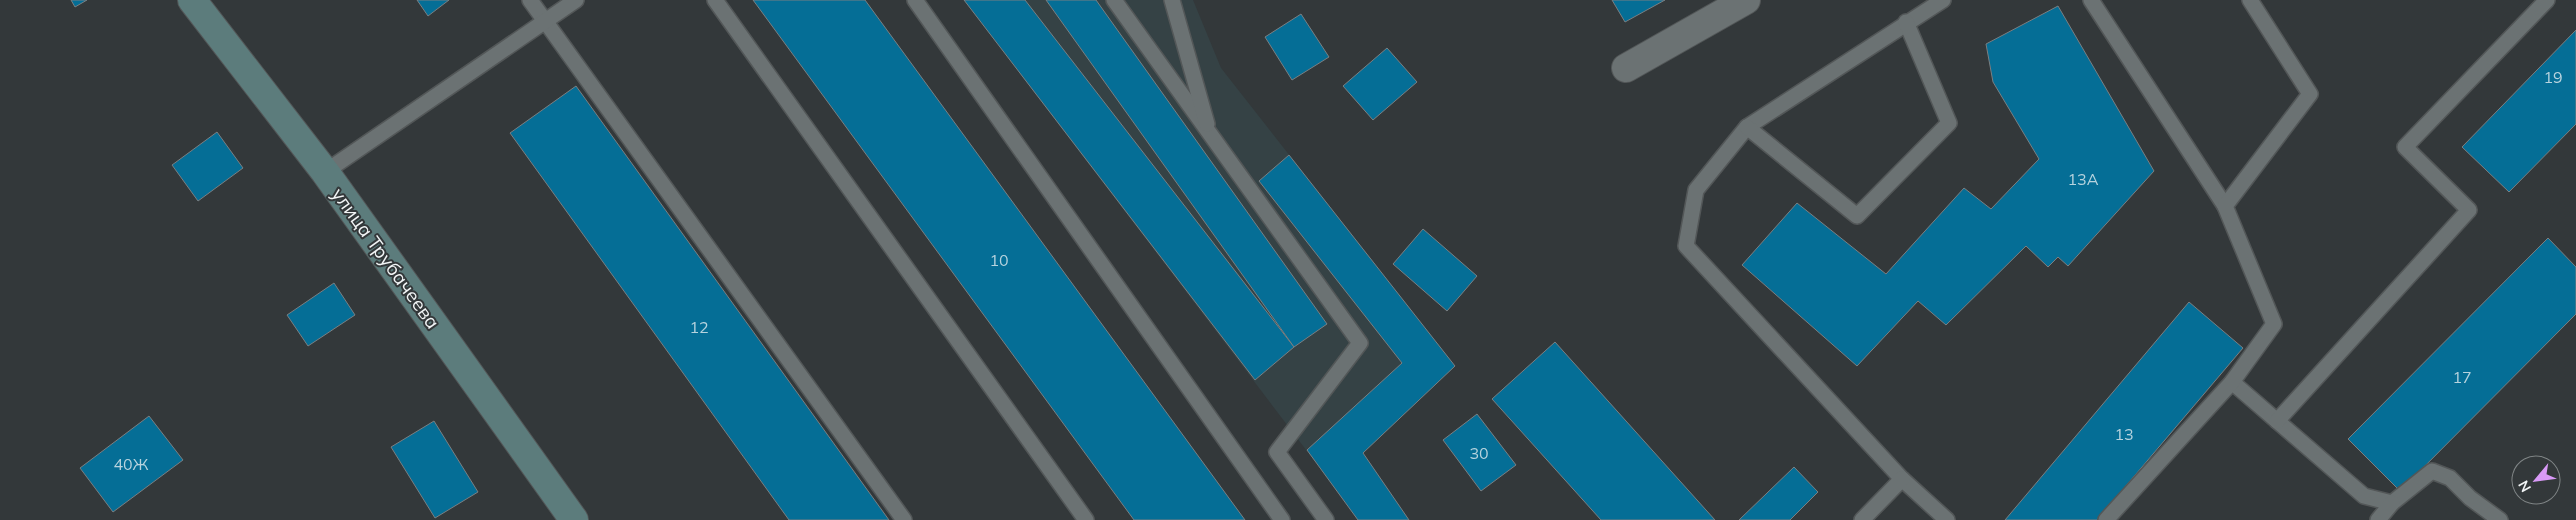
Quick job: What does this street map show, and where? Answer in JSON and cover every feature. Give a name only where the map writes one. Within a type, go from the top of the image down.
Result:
[{"type":"main road","name":"улица Трубачеева","points":[[192,0],[325,172],[574,520]]},
{"type":"street","points":[[1626,68],[1746,0]]},
{"type":"lane","points":[[530,0],[904,520]]},
{"type":"lane","points":[[325,172],[576,0]]},
{"type":"lane","points":[[715,0],[1086,520]]},
{"type":"lane","points":[[915,0],[1282,520]]},
{"type":"lane","points":[[1114,0],[1360,343],[1277,452],[1326,520]]},
{"type":"lane","points":[[1172,0],[1210,135]]},
{"type":"lane","points":[[1943,0],[1906,22],[1747,127],[1696,190],[1686,246],[1902,479],[1947,520]]},
{"type":"lane","points":[[2091,0],[2225,206],[2274,324],[2232,382],[2106,520]]},
{"type":"lane","points":[[2225,206],[2310,94],[2250,0]]},
{"type":"lane","points":[[2277,420],[2469,210],[2405,147],[2547,0]]},
{"type":"lane","points":[[1747,127],[1857,216],[1949,123],[1906,22]]},
{"type":"lane","points":[[2232,382],[2364,496],[2392,504]]},
{"type":"lane","points":[[2378,520],[2392,504],[2432,471],[2450,478],[2470,498],[2500,520]]},
{"type":"lane","points":[[1862,520],[1902,479]]},
{"type":"shaded area","points":[[964,0],[1193,0],[1221,68],[1455,366],[1363,453],[1329,480]]},
{"type":"building","points":[[71,0],[87,0],[75,7]]},
{"type":"building","points":[[417,0],[449,0],[428,16]]},
{"type":"building","points":[[753,0],[865,0],[1245,520],[1134,520]]},
{"type":"building","points":[[964,0],[1025,0],[1294,347],[1255,380]]},
{"type":"building","points":[[1046,0],[1096,0],[1327,324],[1294,347]]},
{"type":"building","points":[[1612,0],[1665,0],[1625,22]]},
{"type":"building","points":[[2058,6],[2154,171],[2068,266],[2058,257],[2048,267],[2026,246],[1946,325],[1918,301],[1857,366],[1742,265],[1797,203],[1886,274],[1964,188],[1991,209],[2039,159],[1993,82],[1986,44]]},
{"type":"building","points":[[1301,14],[1329,57],[1292,80],[1265,37]]},
{"type":"building","points":[[2576,30],[2576,124],[2509,192],[2462,147]]},
{"type":"building","points":[[1387,48],[1417,82],[1373,120],[1343,86]]},
{"type":"building","points":[[576,86],[889,520],[789,520],[510,133]]},
{"type":"building","points":[[217,132],[243,168],[198,201],[172,165]]},
{"type":"building","points":[[1289,155],[1455,366],[1363,453],[1409,520],[1358,520],[1307,450],[1402,363],[1259,181]]},
{"type":"building","points":[[1423,229],[1477,276],[1447,311],[1393,264]]},
{"type":"building","points":[[2548,238],[2576,267],[2576,314],[2400,491],[2348,439]]},
{"type":"building","points":[[334,283],[355,315],[308,346],[287,315]]},
{"type":"building","points":[[2189,302],[2243,348],[2097,520],[2005,520]]},
{"type":"building","points":[[1555,342],[1715,520],[1601,520],[1492,399]]},
{"type":"building","points":[[1477,414],[1516,465],[1481,491],[1443,440]]},
{"type":"building","points":[[149,416],[183,460],[113,512],[80,468]]},
{"type":"building","points":[[434,421],[478,492],[435,518],[391,447]]},
{"type":"building","points":[[1794,467],[1818,492],[1790,520],[1739,520]]}]
